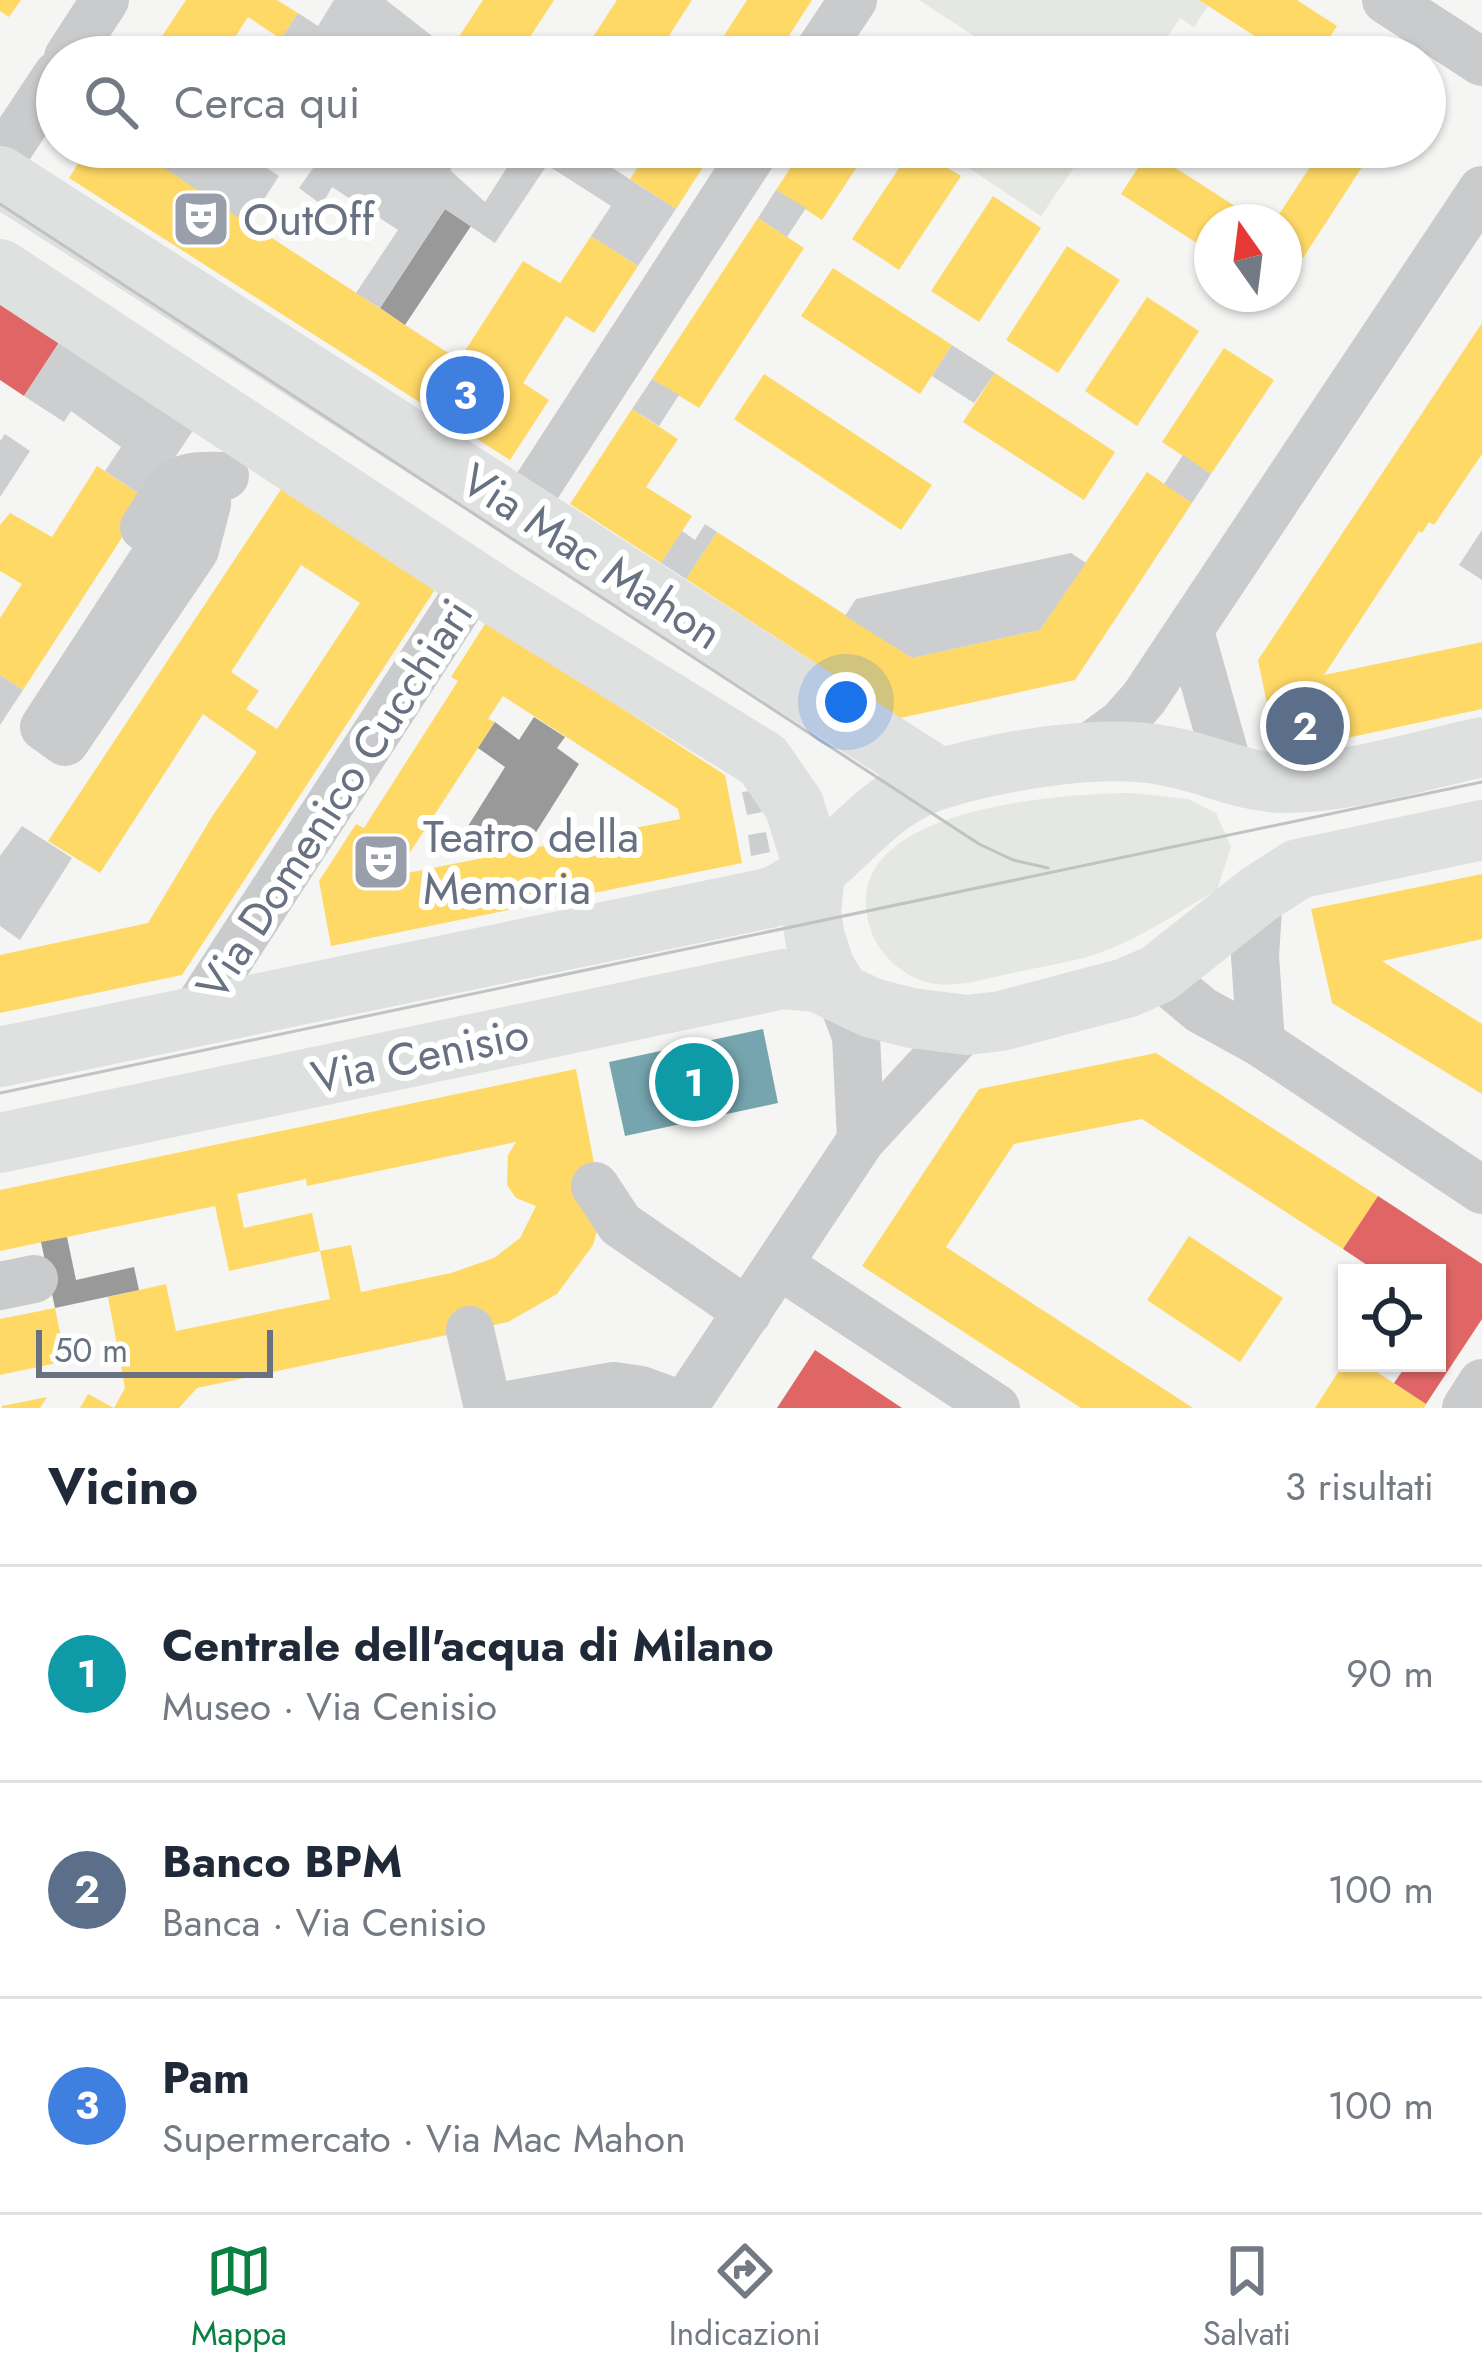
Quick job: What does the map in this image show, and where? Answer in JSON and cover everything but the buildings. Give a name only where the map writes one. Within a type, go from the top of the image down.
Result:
[{"type":"main road","name":"Via Mac Mahon","points":[[0,176],[941,779]]},
{"type":"main road","name":"Via Mac Mahon","points":[[0,269],[228,472],[475,581],[763,760],[794,805],[815,872],[811,912],[815,938],[839,991]]},
{"type":"main road","points":[[1231,776],[1280,783],[1323,781],[1482,748]]},
{"type":"main road","name":"Via Cenisio","points":[[0,1057],[769,898],[815,872],[871,816],[904,794],[941,779],[1084,751],[1160,754],[1198,762],[1231,776]]},
{"type":"main road","points":[[967,1025],[1001,1021],[1126,988],[1158,974],[1298,869],[1482,830]]},
{"type":"main road","name":"Via Cenisio","points":[[0,1143],[783,979],[817,982],[872,1008],[967,1025]]},
{"type":"street","points":[[82,36],[105,0]]},
{"type":"street","points":[[829,36],[853,0]]},
{"type":"street","points":[[1388,1],[1442,36]]},
{"type":"street","points":[[1446,39],[1482,62]]},
{"type":"street","points":[[0,161],[36,107]]},
{"type":"street","points":[[520,511],[743,168]]},
{"type":"street","points":[[1084,751],[1133,711],[1190,631],[1482,190]]},
{"type":"street","points":[[144,526],[176,481],[187,475],[228,472]]},
{"type":"street","name":"Via Domenico Cucchiari","points":[[192,1017],[475,581]]},
{"type":"street","points":[[1190,631],[1231,776]]},
{"type":"street","points":[[1259,894],[1255,956],[1261,1042]]},
{"type":"street","points":[[1158,974],[1201,1010],[1261,1042],[1482,1190]]},
{"type":"street","points":[[839,991],[856,1036],[861,1140]]},
{"type":"street","points":[[470,1330],[490,1408],[614,1386],[641,1390],[684,1407],[861,1140],[967,1025]]},
{"type":"street","points":[[609,1195],[620,1224],[996,1408]]},
{"type":"street","points":[[1466,1408],[1482,1383]]},
{"type":"shaded area","points":[[919,0],[1199,0],[1208,6],[1194,27],[1180,18],[1168,36],[974,36]]},
{"type":"shaded area","points":[[969,168],[1074,168],[1041,216]]},
{"type":"shaded area","points":[[1131,793],[1188,799],[1216,813],[1231,847],[1217,890],[1104,951],[971,982],[925,982],[898,968],[878,945],[866,893],[881,860],[912,835],[954,817],[1003,805]]},
{"type":"tram line","points":[[0,204],[979,844],[1013,860],[1048,868]]},
{"type":"tram line","points":[[0,1093],[1482,782]]},
{"type":"place","name":"OutOff","points":[[201,219]]},
{"type":"place","name":"Pam","points":[[465,395]]},
{"type":"place","name":"Banco BPM","points":[[1305,726]]},
{"type":"place","name":"Teatro della Memoria","points":[[381,862]]},
{"type":"place","name":"Centrale dell'acqua di Milano","points":[[694,1082]]}]
